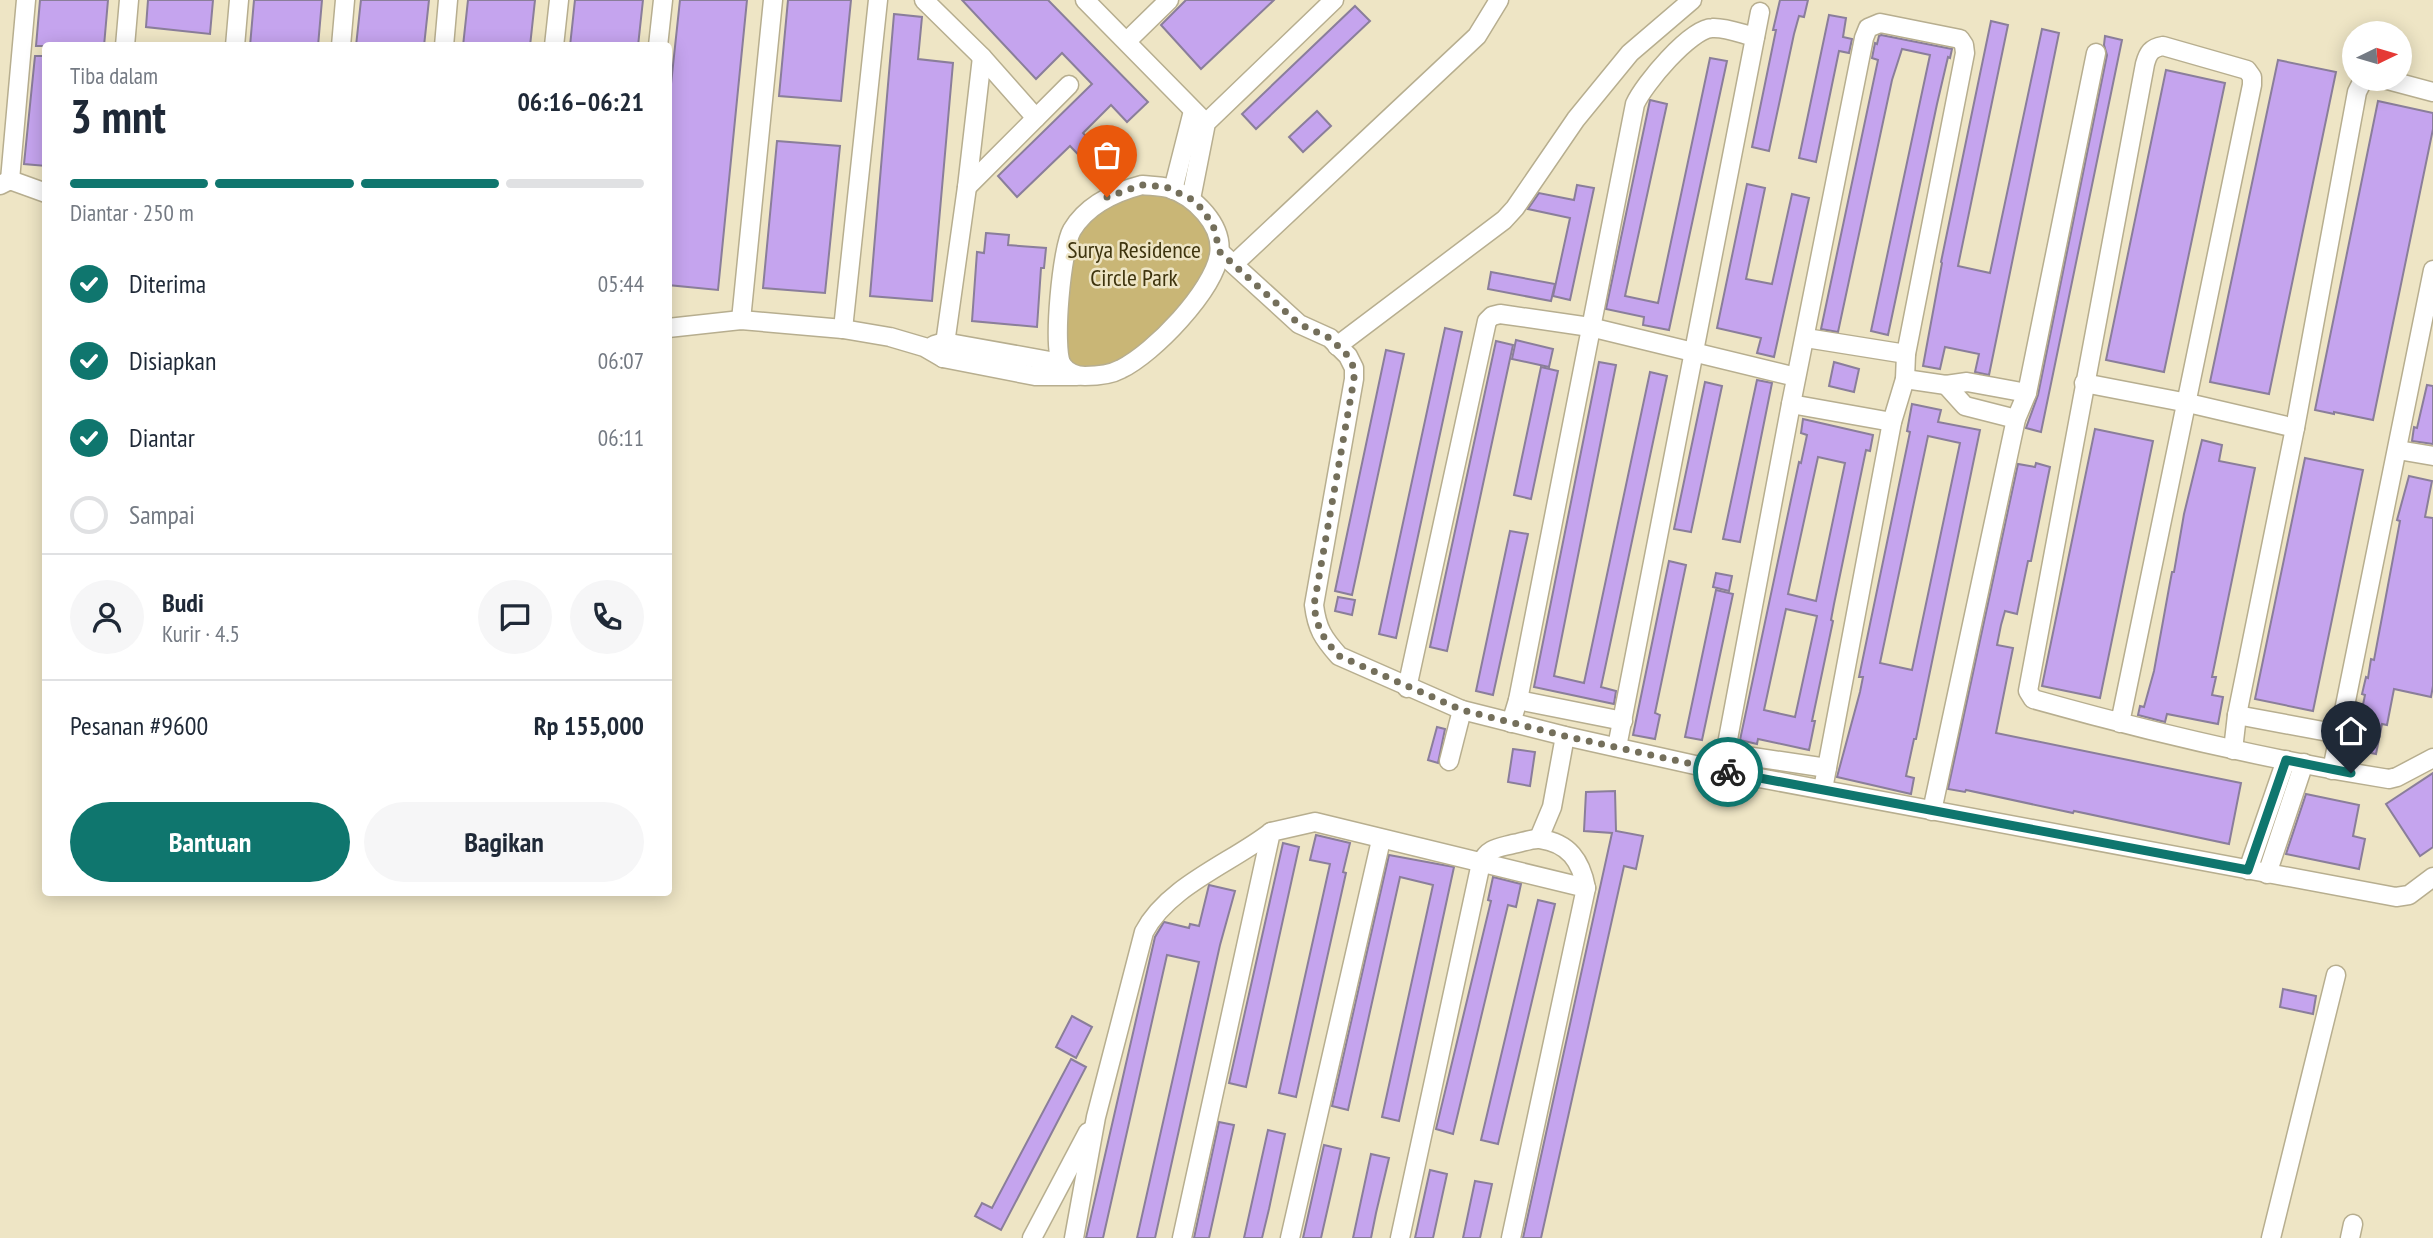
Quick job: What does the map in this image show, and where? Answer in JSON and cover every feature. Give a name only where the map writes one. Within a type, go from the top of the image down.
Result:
[{"type":"street","points":[[26,0],[5,182],[42,192]]},
{"type":"street","points":[[125,42],[129,0]]},
{"type":"street","points":[[235,42],[239,0]]},
{"type":"street","points":[[341,42],[345,0]]},
{"type":"street","points":[[444,42],[448,0]]},
{"type":"street","points":[[554,42],[559,0]]},
{"type":"street","points":[[658,42],[663,0]]},
{"type":"street","points":[[741,320],[773,0]]},
{"type":"street","points":[[843,329],[877,0]]},
{"type":"street","points":[[924,0],[982,57],[1036,118]]},
{"type":"street","points":[[1085,0],[1199,117],[1191,199]]},
{"type":"street","points":[[1127,41],[1169,0]]},
{"type":"street","points":[[1173,190],[1199,117],[1334,0]]},
{"type":"street","points":[[1234,264],[1477,36],[1499,0]]},
{"type":"street","points":[[1333,342],[1504,219],[1515,208],[1576,120],[1630,53],[1692,0]]},
{"type":"street","points":[[1618,747],[1760,12]]},
{"type":"street","points":[[1724,762],[1796,377],[1806,338],[1864,38],[1868,28],[1880,23],[1960,39],[1965,53],[1906,354],[1905,379],[1892,422],[1823,789]]},
{"type":"street","points":[[1511,723],[1518,700],[1635,104],[1640,92],[1676,50],[1704,29],[1718,28],[1755,37]]},
{"type":"street","points":[[2120,723],[2252,85],[2252,77],[2247,70],[2163,46],[2155,47],[2148,54],[2145,64],[2028,691],[2033,699],[2120,723],[2332,770],[2394,779],[2433,758]]},
{"type":"street","points":[[1932,811],[2015,419],[2027,393],[2096,54]]},
{"type":"street","points":[[944,350],[982,57]]},
{"type":"street","points":[[967,187],[1069,85]]},
{"type":"street","points":[[2412,86],[2433,92]]},
{"type":"street","points":[[2233,750],[2237,715],[2295,428],[2358,91]]},
{"type":"street","points":[[1048,366],[1058,342],[1068,238],[1074,227],[1107,197],[1142,185],[1173,190],[1191,199],[1213,225],[1220,252],[1299,324],[1333,342],[1348,356],[1354,368],[1314,605],[1316,624],[1339,656],[1462,710],[1565,736],[1618,747],[1724,762],[1827,768]]},
{"type":"street","points":[[672,328],[741,320],[843,329],[890,337],[924,347],[1048,366],[1081,376],[1110,373],[1123,368],[1158,341],[1198,299],[1220,252]]},
{"type":"street","points":[[2332,770],[2433,270]]},
{"type":"street","points":[[1407,688],[1486,321],[1500,314],[1590,327],[1796,377]]},
{"type":"street","points":[[1806,338],[1906,354]]},
{"type":"street","points":[[1905,379],[1947,384],[1967,382],[2027,393]]},
{"type":"street","points":[[2084,383],[2188,403],[2295,428]]},
{"type":"street","points":[[1947,384],[1965,406],[2015,419]]},
{"type":"street","points":[[1791,404],[1892,422]]},
{"type":"street","points":[[2398,450],[2433,456]]},
{"type":"street","points":[[1518,700],[1623,722]]},
{"type":"street","points":[[1449,761],[1462,710]]},
{"type":"street","points":[[2237,715],[2339,734]]},
{"type":"street","points":[[1539,838],[1552,807],[1565,736]]},
{"type":"street","points":[[1724,762],[1823,789],[1932,811],[2402,897],[2409,895],[2433,877]]},
{"type":"street","points":[[2248,870],[2295,762]]},
{"type":"street","points":[[2267,874],[2295,762]]},
{"type":"street","points":[[1074,1238],[1096,1117],[1144,932],[1169,901],[1271,832],[1315,822],[1586,888]]},
{"type":"street","points":[[1182,1238],[1271,832]]},
{"type":"street","points":[[1400,1238],[1480,863],[1494,848],[1539,838],[1566,848],[1574,855],[1583,870],[1586,888],[1511,1238]]},
{"type":"street","points":[[1290,1238],[1381,839]]},
{"type":"street","points":[[2270,1238],[2336,975]]},
{"type":"street","points":[[1032,1238],[1096,1117]]},
{"type":"green space","name":"Surya Residence Circle Park","points":[[1173,190],[1218,238],[1206,287],[1123,368],[1071,373],[1058,342],[1065,250],[1107,197]]},
{"type":"building","points":[[40,0],[108,0],[104,42],[42,42],[42,46],[36,46]]},
{"type":"building","points":[[148,0],[213,0],[210,34],[146,27]]},
{"type":"building","points":[[254,0],[322,0],[318,42],[250,42]]},
{"type":"building","points":[[361,0],[429,0],[424,42],[356,42]]},
{"type":"building","points":[[468,0],[535,0],[530,42],[463,42]]},
{"type":"building","points":[[575,0],[643,0],[638,42],[570,42]]},
{"type":"building","points":[[680,0],[747,0],[718,290],[672,285],[672,75]]},
{"type":"building","points":[[788,0],[851,0],[841,101],[779,96]]},
{"type":"building","points":[[962,0],[1048,0],[1148,102],[1127,122],[1111,105],[1083,133],[1108,159],[1095,172],[1070,146],[1017,197],[998,176],[1092,84],[1062,53],[1036,79]]},
{"type":"building","points":[[1186,0],[1274,0],[1201,69],[1161,25]]},
{"type":"building","points":[[1780,0],[1808,0],[1804,17],[1799,16],[1794,34],[1769,151],[1752,147]]},
{"type":"building","points":[[1355,6],[1370,21],[1256,129],[1242,114]]},
{"type":"building","points":[[894,14],[922,17],[918,59],[953,63],[932,301],[870,296]]},
{"type":"building","points":[[1829,15],[1846,18],[1843,37],[1852,39],[1849,53],[1839,51],[1816,162],[1799,158]]},
{"type":"building","points":[[1991,21],[2008,25],[1958,266],[1990,273],[2042,29],[2059,33],[1989,375],[1975,372],[1979,354],[1945,347],[1940,369],[1923,366],[1941,262]]},
{"type":"building","points":[[1881,35],[1952,49],[1937,104],[1888,335],[1871,331],[1930,55],[1902,49],[1892,80],[1838,332],[1821,329],[1878,60],[1872,58],[1875,43],[1877,44]]},
{"type":"building","points":[[2105,36],[2122,40],[2041,432],[2026,428],[2038,395],[2107,55]]},
{"type":"building","points":[[35,56],[42,56],[42,166],[24,164]]},
{"type":"building","points":[[1710,58],[1727,61],[1669,330],[1643,325],[1644,317],[1606,309],[1650,100],[1667,104],[1625,296],[1658,303]]},
{"type":"building","points":[[2278,60],[2336,72],[2269,394],[2210,382]]},
{"type":"building","points":[[2166,70],[2225,83],[2164,372],[2106,360]]},
{"type":"building","points":[[2378,101],[2433,113],[2433,129],[2373,420],[2315,410]]},
{"type":"building","points":[[1317,111],[1331,126],[1303,152],[1289,137]]},
{"type":"building","points":[[777,141],[840,146],[825,293],[763,288]]},
{"type":"building","points":[[1747,184],[1765,188],[1746,279],[1772,284],[1792,194],[1809,198],[1774,357],[1757,353],[1761,338],[1717,328]]},
{"type":"building","points":[[1577,185],[1594,188],[1570,300],[1553,296],[1570,218],[1528,209],[1539,193],[1574,200]]},
{"type":"building","points":[[986,233],[1009,235],[1008,245],[1046,248],[1044,268],[1041,268],[1037,327],[972,321],[977,252],[984,253]]},
{"type":"building","points":[[1491,272],[1555,284],[1551,301],[1488,289]]},
{"type":"building","points":[[1445,328],[1462,332],[1396,638],[1379,634]]},
{"type":"building","points":[[1516,340],[1553,349],[1549,367],[1512,359]]},
{"type":"building","points":[[1496,341],[1513,345],[1447,651],[1430,647]]},
{"type":"building","points":[[1386,350],[1404,354],[1352,595],[1335,591]]},
{"type":"building","points":[[1599,362],[1616,365],[1554,676],[1584,683],[1650,372],[1667,376],[1601,687],[1616,691],[1614,704],[1534,687]]},
{"type":"building","points":[[1834,362],[1859,369],[1854,392],[1829,386]]},
{"type":"building","points":[[1541,367],[1558,371],[1531,499],[1514,495]]},
{"type":"building","points":[[1757,380],[1772,383],[1740,542],[1723,539]]},
{"type":"building","points":[[1705,382],[1722,386],[1691,532],[1674,529]]},
{"type":"building","points":[[2427,385],[2433,386],[2433,444],[2412,441]]},
{"type":"building","points":[[1912,404],[1941,410],[1938,422],[1980,430],[1906,776],[1914,778],[1911,794],[1837,777],[1860,692],[1863,677],[1859,677],[1910,432],[1907,431]],"holes":[[[1928,436],[1960,443],[1912,670],[1880,663]]]},
{"type":"building","points":[[1803,419],[1873,435],[1870,451],[1866,450],[1834,604],[1809,750],[1758,739],[1757,744],[1740,740],[1807,435],[1801,433]],"holes":[[[1818,457],[1845,463],[1816,601],[1788,594]],[[1786,609],[1817,616],[1795,717],[1764,710]]]},
{"type":"building","points":[[2095,429],[2153,441],[2100,698],[2042,686]]},
{"type":"building","points":[[2202,440],[2222,445],[2219,461],[2255,468],[2212,677],[2216,677],[2212,695],[2223,697],[2218,724],[2167,714],[2165,722],[2138,715],[2140,706],[2144,707],[2154,671],[2184,514]]},
{"type":"building","points":[[2305,458],[2363,470],[2313,711],[2255,699]]},
{"type":"building","points":[[2036,463],[2050,467],[2017,614],[2005,611],[2001,625],[1997,645],[2013,648],[1996,733],[2241,783],[2229,844],[2074,811],[2073,813],[1966,790],[1948,789],[2018,464],[2035,467]]},
{"type":"building","points":[[2409,476],[2432,481],[2425,517],[2433,518],[2433,686],[2431,697],[2394,689],[2387,725],[2382,724],[2376,754],[2351,749],[2356,723],[2359,724],[2366,677],[2368,678],[2371,659],[2374,660],[2400,521],[2397,520]]},
{"type":"building","points":[[1510,531],[1528,534],[1493,695],[1476,691]]},
{"type":"building","points":[[1669,561],[1686,565],[1655,713],[1660,715],[1655,739],[1633,735]]},
{"type":"building","points":[[1716,573],[1732,576],[1729,591],[1713,587]]},
{"type":"building","points":[[1716,590],[1733,594],[1702,740],[1685,737]]},
{"type":"building","points":[[1338,597],[1355,600],[1352,615],[1335,611]]},
{"type":"building","points":[[1437,727],[1445,729],[1438,763],[1428,760]]},
{"type":"building","points":[[1513,749],[1535,752],[1530,786],[1508,782]]},
{"type":"building","points":[[2433,773],[2433,847],[2420,856],[2386,804]]},
{"type":"building","points":[[1615,791],[1616,831],[1643,836],[1636,869],[1624,866],[1541,1238],[1523,1238],[1612,833],[1584,831],[1586,792]]},
{"type":"building","points":[[2306,794],[2359,805],[2353,836],[2365,839],[2359,869],[2286,854]]},
{"type":"building","points":[[1316,835],[1350,843],[1343,872],[1346,873],[1296,1097],[1279,1093],[1330,864],[1310,860]]},
{"type":"building","points":[[1283,843],[1299,847],[1246,1087],[1229,1083]]},
{"type":"building","points":[[1389,855],[1454,867],[1399,1121],[1382,1117],[1433,885],[1400,877],[1348,1110],[1332,1106]]},
{"type":"building","points":[[1493,877],[1521,884],[1516,907],[1508,905],[1453,1134],[1436,1129],[1491,901],[1488,900]]},
{"type":"building","points":[[1209,885],[1235,891],[1220,945],[1155,1238],[1137,1238],[1199,962],[1167,955],[1103,1238],[1086,1238],[1155,937],[1164,922],[1189,928],[1190,924],[1199,926]]},
{"type":"building","points":[[1538,900],[1555,904],[1498,1144],[1481,1140]]},
{"type":"building","points":[[2283,989],[2316,996],[2313,1014],[2280,1007]]},
{"type":"building","points":[[1072,1016],[1092,1027],[1076,1058],[1056,1047]]},
{"type":"building","points":[[1071,1059],[1086,1067],[1001,1230],[975,1216],[982,1203],[992,1208]]},
{"type":"building","points":[[1219,1122],[1234,1125],[1209,1238],[1194,1238]]},
{"type":"building","points":[[1268,1130],[1285,1134],[1269,1209],[1262,1238],[1244,1238]]},
{"type":"building","points":[[1324,1145],[1341,1149],[1338,1163],[1321,1238],[1303,1238]]},
{"type":"building","points":[[1371,1154],[1389,1158],[1371,1238],[1353,1238]]},
{"type":"building","points":[[1430,1170],[1447,1174],[1433,1238],[1415,1238]]},
{"type":"building","points":[[1475,1181],[1492,1184],[1480,1238],[1463,1238]]},
{"type":"way so far","points":[[1107,197],[1142,185],[1166,187],[1191,199],[1213,225],[1220,252],[1299,324],[1330,338],[1348,356],[1354,368],[1354,379],[1314,605],[1316,624],[1339,656],[1462,710],[1728,772]]},
{"type":"route","points":[[1728,772],[2248,870],[2286,760],[2351,773]]}]
